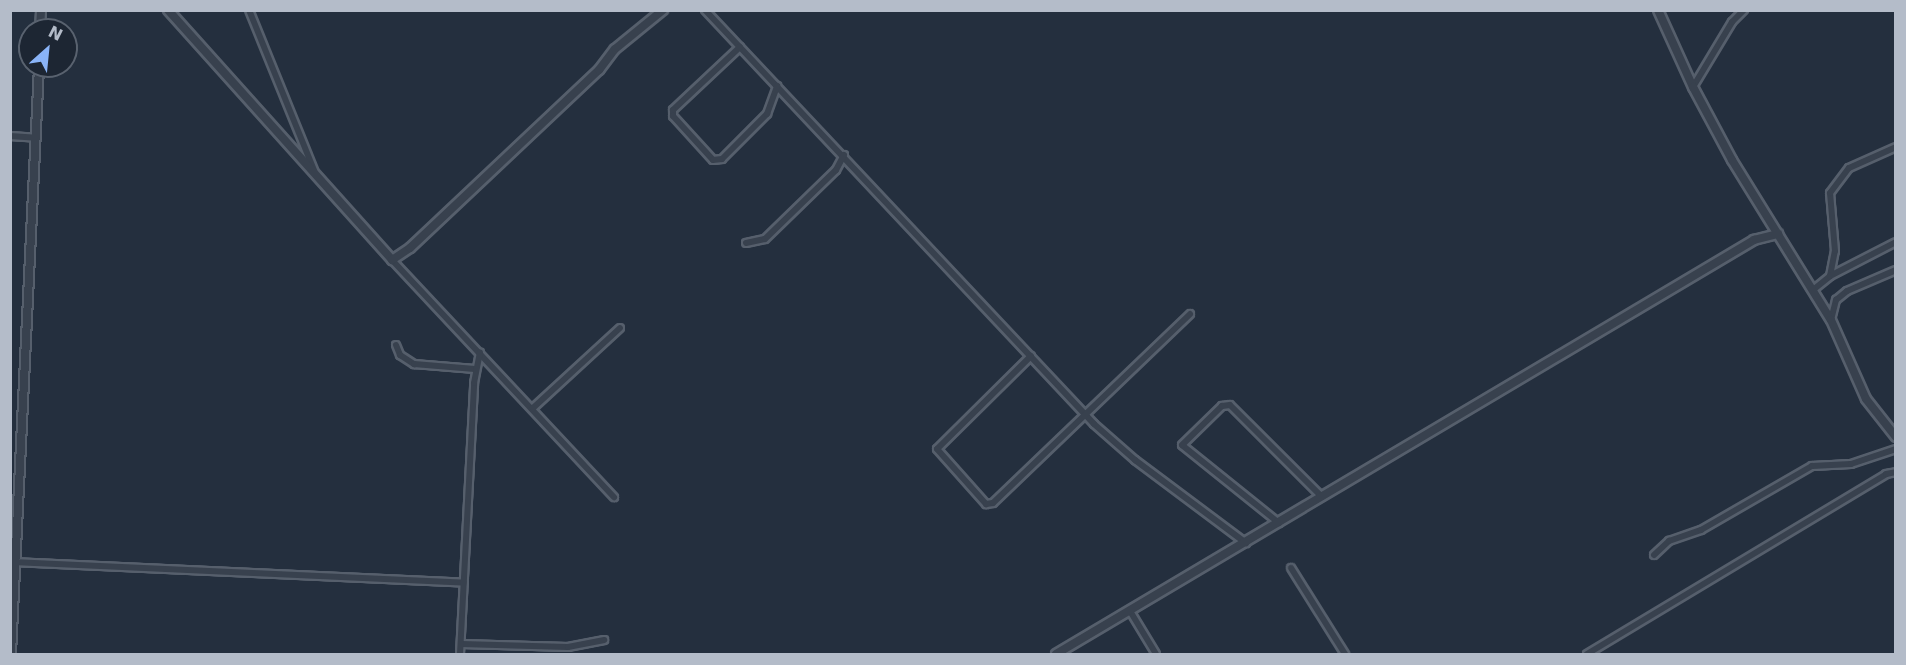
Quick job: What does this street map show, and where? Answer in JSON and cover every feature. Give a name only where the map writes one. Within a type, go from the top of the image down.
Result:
[{"type":"street","points":[[168,10],[392,260],[614,497]]},
{"type":"street","points":[[249,10],[314,171]]},
{"type":"street","points":[[392,260],[410,248],[599,70],[615,49],[663,10]]},
{"type":"street","points":[[705,10],[844,155],[1085,415],[1135,460],[1246,543]]},
{"type":"street","points":[[1658,10],[1693,87],[1831,320],[1866,399],[1896,437]]},
{"type":"street","points":[[1693,87],[1732,22],[1744,10]]},
{"type":"street","points":[[740,47],[673,110],[673,116],[713,160],[722,159],[767,114],[777,86]]},
{"type":"street","points":[[11,654],[13,562],[38,78]]},
{"type":"street","points":[[10,136],[36,138]]},
{"type":"street","points":[[1830,276],[1835,237],[1830,193],[1849,168],[1896,147]]},
{"type":"street","points":[[746,243],[765,239],[836,170],[844,155]]},
{"type":"street","points":[[1056,654],[1754,240],[1778,234]]},
{"type":"street","points":[[1813,290],[1830,276],[1896,242]]},
{"type":"street","points":[[1831,320],[1836,300],[1847,291],[1896,270]]},
{"type":"street","points":[[1031,356],[937,449],[986,504],[993,503],[1190,314]]},
{"type":"street","points":[[532,408],[620,328]]},
{"type":"street","points":[[396,345],[400,355],[414,364],[475,369]]},
{"type":"street","points":[[460,654],[475,369],[480,353]]},
{"type":"street","points":[[1279,523],[1182,445],[1222,406],[1230,405],[1322,497]]},
{"type":"street","points":[[1654,555],[1669,542],[1701,530],[1812,466],[1851,464],[1896,449]]},
{"type":"street","points":[[1587,654],[1886,474],[1896,472]]},
{"type":"street","points":[[13,562],[464,583]]},
{"type":"street","points":[[1291,568],[1345,654]]},
{"type":"street","points":[[1130,611],[1156,654]]},
{"type":"street","points":[[461,644],[568,647],[604,640]]}]
